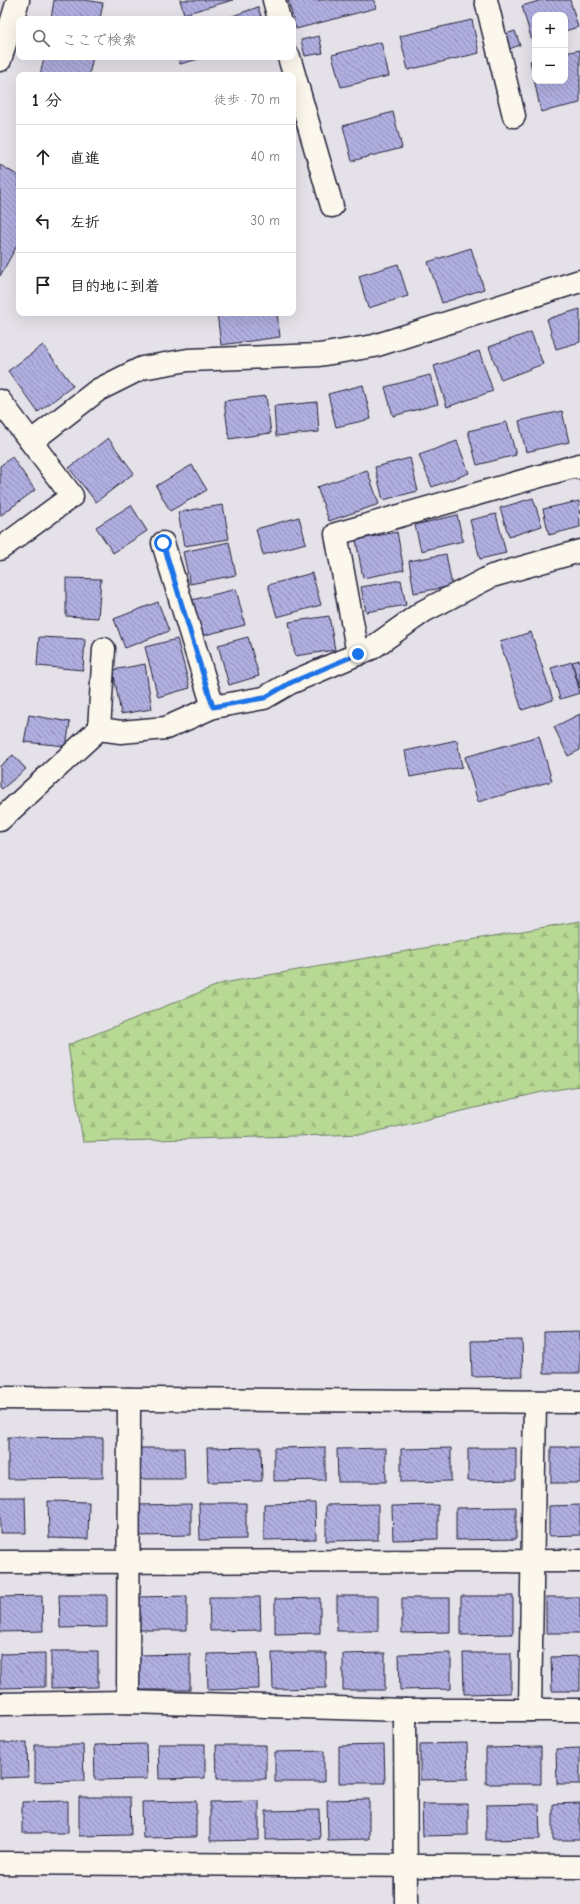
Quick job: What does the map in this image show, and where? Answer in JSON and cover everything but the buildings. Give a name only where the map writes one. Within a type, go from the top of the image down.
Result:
[{"type":"street","points":[[0,60],[18,0]]},
{"type":"street","points":[[274,0],[278,16]]},
{"type":"street","points":[[486,0],[514,116]]},
{"type":"street","points":[[290,60],[293,72]]},
{"type":"street","points":[[296,81],[332,206]]},
{"type":"street","points":[[32,441],[98,390],[142,368],[188,360],[318,354],[374,346],[580,281]]},
{"type":"street","points":[[0,401],[32,441],[72,496],[0,549]]},
{"type":"street","points":[[358,654],[336,534],[579,464],[580,468]]},
{"type":"street","points":[[163,543],[213,707]]},
{"type":"street","points":[[99,729],[121,732],[166,728],[213,707],[264,698],[290,683],[372,648],[424,611],[492,576],[580,551]]},
{"type":"street","points":[[0,820],[99,729],[104,649]]},
{"type":"street","points":[[0,1398],[580,1402]]},
{"type":"street","points":[[128,1702],[129,1399]]},
{"type":"street","points":[[530,1710],[534,1560],[535,1402]]},
{"type":"street","points":[[0,1562],[128,1563],[534,1560],[580,1561]]},
{"type":"street","points":[[0,1704],[128,1702],[405,1710],[580,1710]]},
{"type":"street","points":[[405,1710],[406,1904]]},
{"type":"street","points":[[0,1862],[580,1866]]},
{"type":"green space","points":[[580,921],[580,1086],[542,1092],[366,1134],[83,1142],[68,1045],[223,983]]},
{"type":"route","points":[[163,543],[213,707],[264,698],[290,683],[358,654]]}]
